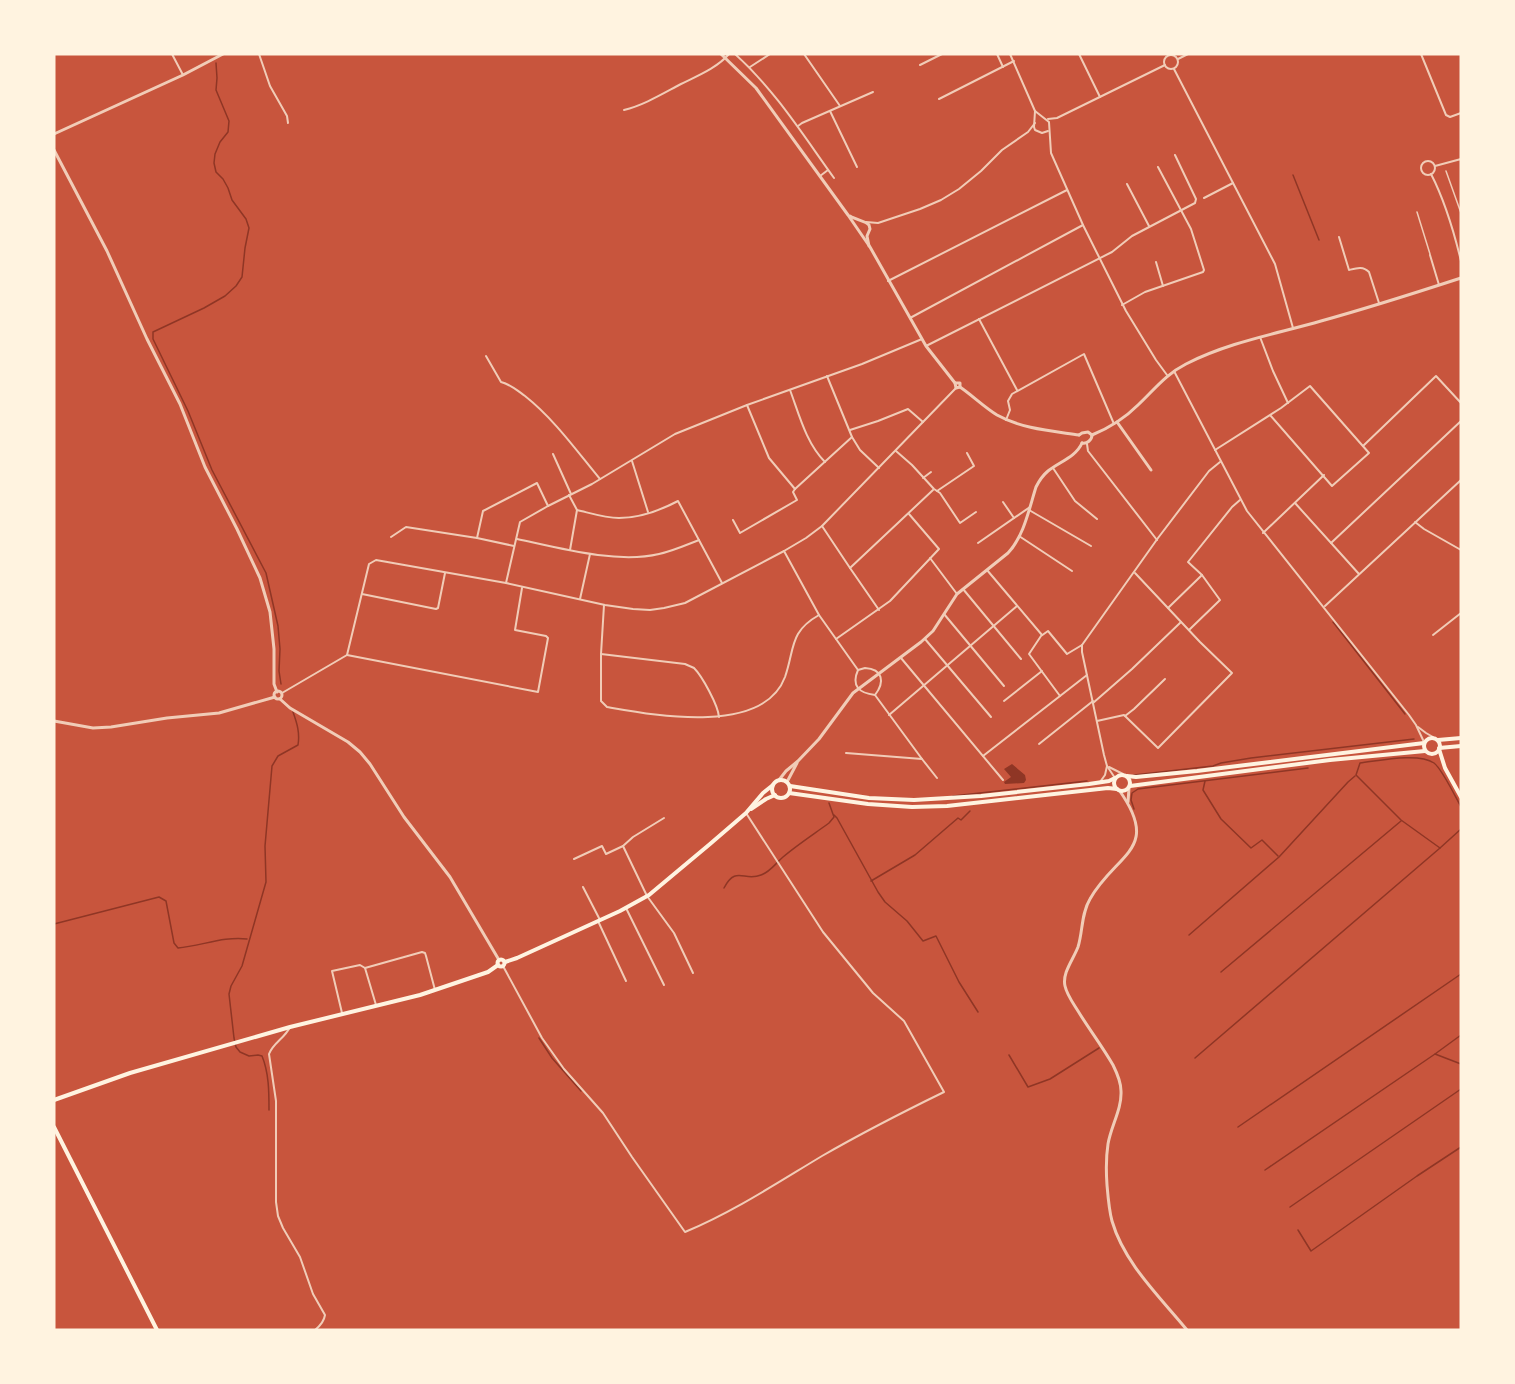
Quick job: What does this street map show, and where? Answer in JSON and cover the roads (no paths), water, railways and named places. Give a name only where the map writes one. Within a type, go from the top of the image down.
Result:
[{"type":"main road","points":[[746,813],[779,780],[788,784],[869,798],[914,800],[981,796],[1100,782],[1125,775],[1136,777],[1197,771],[1424,742],[1428,738],[1461,738]]},
{"type":"main road","points":[[1435,739],[1440,744],[1439,749],[1445,768],[1461,797]]},
{"type":"main road","points":[[1424,742],[1425,751]]},
{"type":"main road","points":[[1432,754],[1439,749],[1461,746]]},
{"type":"main road","points":[[773,785],[772,790],[775,795],[783,798],[789,793],[868,804],[912,807],[947,806],[1108,788],[1124,791],[1129,787],[1187,778],[1425,751],[1432,754],[1445,768]]},
{"type":"main road","points":[[1125,775],[1130,780],[1129,787]]},
{"type":"main road","points":[[1115,778],[1114,784],[1118,790]]},
{"type":"main road","points":[[788,784],[789,793]]},
{"type":"main road","points":[[54,1100],[130,1073],[290,1027],[435,990],[488,972],[599,921],[647,896],[746,813],[775,795]]},
{"type":"main road","points":[[499,960],[502,960],[502,964]]},
{"type":"main road","points":[[54,1127],[157,1330]]},
{"type":"street","points":[[172,54],[183,75]]},
{"type":"street","points":[[54,134],[224,54]]},
{"type":"street","points":[[259,54],[265,75],[287,116],[288,123]]},
{"type":"street","points":[[721,54],[756,88],[848,215],[870,247],[926,346],[957,386],[1006,420],[1031,427],[1079,435],[1088,432],[1092,435]]},
{"type":"street","points":[[624,110],[638,107],[702,73],[729,54]]},
{"type":"street","points":[[735,54],[774,94],[834,178]]},
{"type":"street","points":[[750,68],[770,54]]},
{"type":"street","points":[[804,54],[840,107]]},
{"type":"street","points":[[920,65],[942,54]]},
{"type":"street","points":[[997,54],[1003,67]]},
{"type":"street","points":[[1010,54],[1035,111],[1035,130],[1038,132]]},
{"type":"street","points":[[1079,54],[1100,97]]},
{"type":"street","points":[[1178,59],[1188,54]]},
{"type":"street","points":[[1421,54],[1446,115],[1450,117],[1461,113]]},
{"type":"street","points":[[1174,69],[1169,69],[1164,61],[1167,55],[1178,59]]},
{"type":"street","points":[[1174,69],[1178,64],[1178,59]]},
{"type":"street","points":[[939,99],[1014,62]]},
{"type":"street","points":[[857,228],[864,222],[878,223],[920,209],[959,189],[1002,150],[1028,132],[1039,118],[1055,118],[1165,65]]},
{"type":"street","points":[[1174,69],[1275,264],[1293,328]]},
{"type":"street","points":[[798,126],[873,92]]},
{"type":"street","points":[[830,111],[857,167]]},
{"type":"street","points":[[1035,111],[1049,122],[1051,153],[1122,305],[1168,375]]},
{"type":"street","points":[[1028,132],[1045,133],[1055,118]]},
{"type":"street","points":[[54,150],[107,251],[260,578],[270,612],[274,649],[274,684],[277,692],[275,697]]},
{"type":"street","points":[[926,346],[1117,249],[1131,236],[1195,203],[1196,199],[1175,155]]},
{"type":"street","points":[[1435,166],[1461,159]]},
{"type":"street","points":[[1431,174],[1422,172],[1421,164],[1429,160],[1435,166]]},
{"type":"street","points":[[54,165],[60,162]]},
{"type":"street","points":[[1431,174],[1435,166]]},
{"type":"street","points":[[1122,305],[1144,292],[1204,270],[1191,229],[1158,167]]},
{"type":"street","points":[[820,176],[828,170]]},
{"type":"street","points":[[1431,174],[1461,261]]},
{"type":"street","points":[[1204,198],[1233,183]]},
{"type":"street","points":[[1127,184],[1149,226]]},
{"type":"street","points":[[888,281],[1067,190]]},
{"type":"street","points":[[848,215],[869,225],[867,238],[870,247]]},
{"type":"street","points":[[860,233],[864,234],[878,223]]},
{"type":"street","points":[[910,318],[1083,225]]},
{"type":"street","points":[[1339,237],[1349,270],[1365,268],[1369,272],[1379,303]]},
{"type":"street","points":[[1430,255],[1439,285]]},
{"type":"street","points":[[1155,262],[1163,286]]},
{"type":"street","points":[[1079,435],[1078,439],[1082,443],[1087,443],[1092,435],[1115,423],[1138,406],[1168,375],[1185,364],[1213,352],[1439,285],[1461,276]]},
{"type":"street","points":[[979,319],[1017,390]]},
{"type":"street","points":[[1260,337],[1289,404]]},
{"type":"street","points":[[506,583],[520,522],[600,479],[675,434],[922,339]]},
{"type":"street","points":[[1006,420],[1010,410],[1008,401],[1012,394],[1084,354],[1104,404],[1115,423],[1150,470]]},
{"type":"street","points":[[486,356],[501,382],[517,390],[549,417],[600,479]]},
{"type":"street","points":[[1174,371],[1240,500],[1253,520],[1416,725],[1435,739]]},
{"type":"street","points":[[827,376],[852,437],[860,450],[879,468]]},
{"type":"street","points":[[1363,446],[1436,376],[1461,403]]},
{"type":"street","points":[[347,655],[369,564],[376,560],[506,583],[604,605],[650,610],[685,603],[784,551],[822,526],[957,386]]},
{"type":"street","points":[[1215,450],[1270,415],[1289,404],[1310,386],[1369,453],[1332,486],[1270,415]]},
{"type":"street","points":[[790,390],[808,437],[825,462]]},
{"type":"street","points":[[747,405],[769,458],[795,489]]},
{"type":"street","points":[[850,430],[908,409],[923,422]]},
{"type":"street","points":[[1331,543],[1461,421]]},
{"type":"street","points":[[733,520],[740,532],[797,500],[793,492],[795,489],[852,437]]},
{"type":"street","points":[[779,780],[819,739],[859,688],[925,639],[933,631],[957,594],[1013,548],[1040,479],[1078,451],[1082,443]]},
{"type":"street","points":[[1087,443],[1088,451],[1158,539]]},
{"type":"street","points":[[896,451],[940,493],[960,523],[976,512]]},
{"type":"street","points":[[850,568],[935,490],[975,466],[967,453]]},
{"type":"street","points":[[553,454],[577,510],[570,550]]},
{"type":"street","points":[[631,460],[648,512]]},
{"type":"street","points":[[1060,696],[1029,654],[1042,635],[1048,631],[1067,654],[1082,645],[1209,471],[1220,462]]},
{"type":"street","points":[[1053,468],[1075,501],[1097,519]]},
{"type":"street","points":[[923,478],[931,472]]},
{"type":"street","points":[[1263,532],[1324,475]]},
{"type":"street","points":[[1324,607],[1461,480]]},
{"type":"street","points":[[477,538],[483,511],[537,483],[548,506]]},
{"type":"street","points":[[1189,630],[1220,600],[1202,575],[1188,562],[1240,500]]},
{"type":"street","points":[[577,510],[618,518],[634,517],[678,501],[722,583]]},
{"type":"street","points":[[1003,502],[1014,518]]},
{"type":"street","points":[[1295,503],[1359,574]]},
{"type":"street","points":[[978,543],[1029,508]]},
{"type":"street","points":[[1029,508],[1091,546]]},
{"type":"street","points":[[836,639],[890,601],[939,549],[909,514]]},
{"type":"street","points":[[1415,522],[1461,549]]},
{"type":"street","points":[[822,526],[879,610]]},
{"type":"street","points":[[391,537],[406,527],[514,546]]},
{"type":"street","points":[[1019,536],[1072,571]]},
{"type":"street","points":[[515,539],[590,554],[623,556],[652,556],[699,540]]},
{"type":"street","points":[[784,551],[819,615],[858,670]]},
{"type":"street","points":[[580,599],[590,554]]},
{"type":"street","points":[[930,558],[957,594]]},
{"type":"street","points":[[987,570],[1042,635]]},
{"type":"street","points":[[362,594],[436,609],[445,573]]},
{"type":"street","points":[[1097,721],[1125,716],[1158,748],[1231,675],[1231,671],[1180,622],[1135,573]]},
{"type":"street","points":[[1168,608],[1202,575]]},
{"type":"street","points":[[277,692],[282,693],[347,655],[538,692],[548,638],[514,630],[522,587]]},
{"type":"street","points":[[963,589],[1021,659]]},
{"type":"street","points":[[604,605],[601,654],[602,701],[605,706],[661,716],[719,717],[757,706],[775,692],[784,679],[797,635],[807,622],[819,615]]},
{"type":"street","points":[[889,715],[1017,606]]},
{"type":"street","points":[[1433,634],[1461,613]]},
{"type":"street","points":[[944,615],[1005,686]]},
{"type":"street","points":[[1039,744],[1132,669],[1180,622]]},
{"type":"street","points":[[925,639],[991,717]]},
{"type":"street","points":[[1082,645],[1104,755],[1107,766],[1115,778]]},
{"type":"street","points":[[601,654],[685,664],[693,667],[706,686],[719,712],[719,717]]},
{"type":"street","points":[[901,658],[1003,780]]},
{"type":"street","points":[[858,670],[872,668],[878,674],[882,682],[875,695]]},
{"type":"street","points":[[858,670],[855,684],[864,693],[875,695],[938,778]]},
{"type":"street","points":[[1004,701],[1042,671]]},
{"type":"street","points":[[983,756],[1087,675]]},
{"type":"street","points":[[1125,716],[1165,679]]},
{"type":"street","points":[[280,699],[282,693]]},
{"type":"street","points":[[54,721],[93,728],[111,727],[219,713],[275,697],[280,699],[290,708],[348,742],[360,752],[404,817],[450,877],[499,960]]},
{"type":"street","points":[[1416,725],[1424,742]]},
{"type":"street","points":[[846,753],[922,759]]},
{"type":"street","points":[[788,784],[798,761]]},
{"type":"street","points":[[1107,766],[1125,775]]},
{"type":"street","points":[[1100,782],[1107,766]]},
{"type":"street","points":[[1128,803],[1129,787]]},
{"type":"street","points":[[1118,790],[1128,803],[1135,818],[1137,834],[1135,842],[1089,900],[1084,914],[1080,940],[1064,980],[1073,1003],[1113,1065],[1122,1089],[1110,1132],[1107,1158],[1107,1192],[1113,1224],[1135,1266],[1187,1330]]},
{"type":"street","points":[[502,964],[542,1038],[564,1070],[603,1113],[685,1232],[756,1196],[866,1131],[944,1092],[904,1021],[873,993],[823,932],[746,813]]},
{"type":"street","points":[[574,859],[602,846],[606,854],[664,818]]},
{"type":"street","points":[[622,846],[647,896],[674,933],[693,973]]},
{"type":"street","points":[[584,887],[626,981]]},
{"type":"street","points":[[626,908],[664,985]]},
{"type":"street","points":[[365,968],[422,952],[425,953],[435,990]]},
{"type":"street","points":[[342,1013],[332,971],[360,965],[365,968],[376,1005]]},
{"type":"street","points":[[290,1027],[271,1048],[269,1054],[276,1101],[276,1202],[282,1228],[300,1257],[324,1315],[321,1326],[315,1330]]},
{"type":"lane","points":[[1446,171],[1461,213]]},
{"type":"lane","points":[[1417,212],[1430,255]]},
{"type":"waterway","points":[[216,63],[216,90],[229,121],[228,132],[220,142],[214,163],[216,172],[223,179],[232,200],[246,219],[249,228],[242,277],[225,296],[153,332],[153,339],[188,411],[212,470],[266,573],[278,626],[281,684]]},
{"type":"waterway","points":[[1293,175],[1319,240]]},
{"type":"waterway","points":[[1333,622],[1405,714]]},
{"type":"waterway","points":[[269,1110],[268,1083],[262,1056],[249,1056],[240,1052],[236,1047],[229,994],[242,966],[266,882],[265,846],[272,766],[278,756],[298,745],[298,728],[293,712]]},
{"type":"waterway","points":[[1134,775],[1213,766],[1251,758],[1414,739]]},
{"type":"waterway","points":[[1461,807],[1434,763],[1418,758],[1360,763],[1356,775],[1401,820],[1440,848],[1461,829]]},
{"type":"waterway","points":[[1134,809],[1131,800],[1132,793],[1138,789],[1308,768]]},
{"type":"waterway","points":[[1189,935],[1279,857],[1355,776]]},
{"type":"waterway","points":[[953,796],[1087,781]]},
{"type":"waterway","points":[[1205,781],[1203,790],[1221,819],[1251,848],[1262,840],[1278,856]]},
{"type":"waterway","points":[[724,888],[732,877],[755,877],[767,872],[788,853],[829,823],[834,817],[829,803]]},
{"type":"waterway","points":[[871,881],[915,855],[958,818],[961,820],[970,811]]},
{"type":"waterway","points":[[834,815],[885,902],[907,921],[923,941],[936,936],[959,982],[978,1012]]},
{"type":"waterway","points":[[1221,972],[1401,821]]},
{"type":"waterway","points":[[1195,1058],[1440,848]]},
{"type":"waterway","points":[[54,924],[159,897],[166,901],[174,943],[178,948],[230,939],[247,939]]},
{"type":"waterway","points":[[1238,1127],[1461,974]]},
{"type":"waterway","points":[[1461,1035],[1435,1054],[1461,1064]]},
{"type":"waterway","points":[[539,1038],[552,1058],[581,1091]]},
{"type":"waterway","points":[[1009,1055],[1028,1087],[1050,1079],[1099,1048]]},
{"type":"waterway","points":[[1265,1170],[1435,1054]]},
{"type":"waterway","points":[[1290,1207],[1461,1089]]},
{"type":"waterway","points":[[1298,1230],[1311,1251],[1461,1147]]}]
